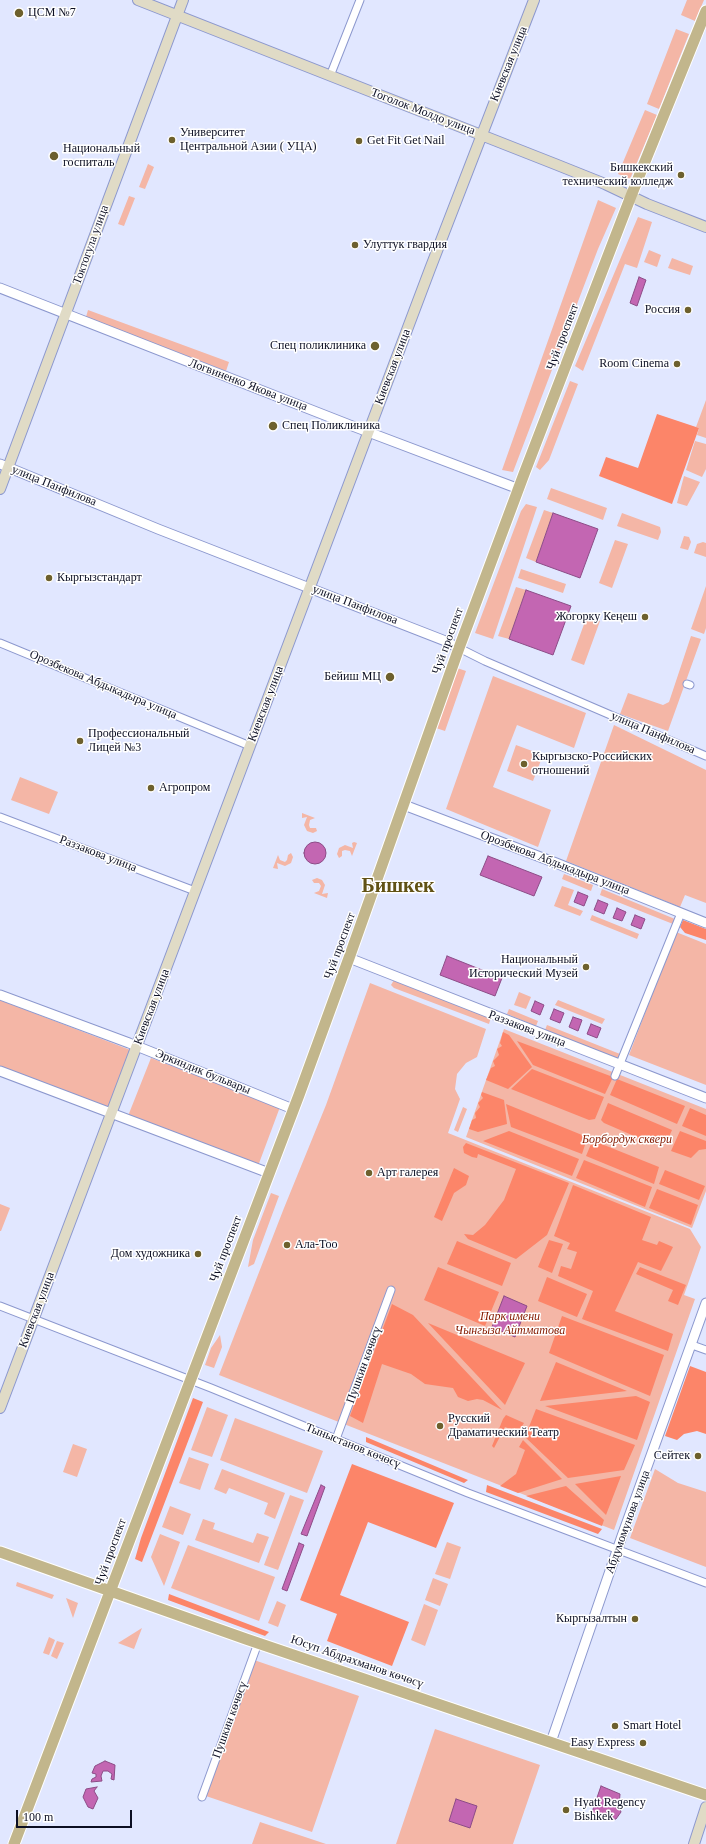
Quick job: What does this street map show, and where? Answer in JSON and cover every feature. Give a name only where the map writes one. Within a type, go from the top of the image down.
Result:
[{"type":"main road","name":"Тоголок Молдо улица","points":[[138,0],[177,14],[605,184],[647,204],[706,227]]},
{"type":"main road","name":"Токтогула улица","points":[[0,489],[4,466],[66,314],[183,0]]},
{"type":"main road","name":"Киевская улица","points":[[0,1408],[481,135],[534,0]]},
{"type":"main road","name":"Чуй проспект","points":[[14,1844],[189,1380],[294,1109],[459,648],[519,489],[631,196],[706,11]]},
{"type":"main road","name":"Юсуп Абдрахманов көчөсү","points":[[0,1552],[258,1643],[706,1794]]},
{"type":"main road","points":[[694,1844],[706,1807]]},
{"type":"street","points":[[330,76],[360,0]]},
{"type":"street","name":"Логвиненко Якова улица","points":[[0,288],[519,489]]},
{"type":"street","name":"улица Панфилова","points":[[4,466],[158,529],[459,648],[485,661],[706,756]]},
{"type":"street","name":"Орозбекова Абдыкадыра улица","points":[[0,643],[250,746]]},
{"type":"street","name":"Орозбекова Абдыкадыра улица","points":[[404,805],[551,861],[706,923]]},
{"type":"street","name":"Раззакова улица","points":[[0,817],[195,891]]},
{"type":"street","points":[[615,1076],[681,913]]},
{"type":"street","name":"Раззакова улица","points":[[349,958],[706,1098]]},
{"type":"street","name":"Эркиндик бульвары","points":[[0,995],[137,1046],[294,1109]]},
{"type":"street","points":[[0,1071],[269,1173]]},
{"type":"street","name":"Пушкин көчөсү","points":[[336,1439],[391,1290]]},
{"type":"street","name":"Абдумомунова улица","points":[[551,1742],[617,1550],[706,1304]]},
{"type":"street","name":"Тыныстанов көчөсү","points":[[0,1306],[189,1380],[468,1493],[706,1583]]},
{"type":"street","points":[[692,1345],[706,1350]]},
{"type":"street","name":"Пушкин көчөсү","points":[[202,1796],[258,1643]]},
{"type":"green space","points":[[687,0],[704,0],[695,21],[681,15]]},
{"type":"green space","points":[[676,29],[689,34],[659,109],[647,104]]},
{"type":"green space","points":[[645,110],[657,115],[630,179],[618,174]]},
{"type":"green space","points":[[148,164],[154,167],[145,189],[139,187]]},
{"type":"green space","points":[[129,196],[135,198],[124,226],[118,224]]},
{"type":"green space","points":[[598,200],[616,208],[598,249],[513,472],[502,470]]},
{"type":"green space","points":[[638,217],[652,222],[637,268],[625,264],[583,371],[575,366]]},
{"type":"green space","points":[[649,250],[661,255],[657,267],[644,262]]},
{"type":"green space","points":[[672,258],[693,266],[690,275],[668,268]]},
{"type":"green space","points":[[88,310],[229,362],[226,371],[86,317]]},
{"type":"green space","points":[[570,381],[578,384],[549,460],[540,470],[536,467]]},
{"type":"green space","points":[[706,400],[706,438],[697,435],[699,428],[696,427]]},
{"type":"green space","points":[[695,441],[706,444],[706,469],[702,477],[686,470]]},
{"type":"green space","points":[[684,476],[700,482],[687,506],[677,503]]},
{"type":"green space","points":[[551,488],[607,508],[603,520],[547,499]]},
{"type":"green space","points":[[526,504],[537,507],[493,639],[475,633],[521,511]]},
{"type":"green space","points":[[544,510],[553,513],[536,562],[526,558]]},
{"type":"green space","points":[[622,513],[660,527],[661,532],[658,540],[617,526]]},
{"type":"green space","points":[[684,536],[689,537],[691,542],[688,550],[680,548]]},
{"type":"green space","points":[[615,540],[628,544],[612,588],[599,583]]},
{"type":"green space","points":[[703,542],[706,543],[706,557],[694,553],[697,544]]},
{"type":"green space","points":[[521,569],[566,584],[563,593],[518,578]]},
{"type":"green space","points":[[706,586],[706,628],[704,634],[691,629]]},
{"type":"green space","points":[[516,587],[526,590],[509,639],[498,636]]},
{"type":"green space","points":[[587,616],[600,621],[584,665],[571,660]]},
{"type":"green space","points":[[691,636],[701,639],[668,731],[620,714],[628,693],[663,705],[669,702]]},
{"type":"green space","points":[[457,668],[466,671],[445,731],[436,728]]},
{"type":"green space","points":[[493,676],[586,713],[574,748],[517,725],[493,787],[551,810],[538,847],[446,809]]},
{"type":"green space","points":[[614,725],[706,770],[706,903],[685,895],[680,907],[566,861]]},
{"type":"green space","points":[[516,745],[543,755],[533,781],[507,771]]},
{"type":"green space","points":[[20,777],[58,792],[49,814],[11,800]]},
{"type":"green space","points":[[302,813],[315,818],[310,820],[309,825],[310,828],[316,828],[317,831],[313,833],[307,831],[304,825],[307,817],[302,818]]},
{"type":"green space","points":[[352,843],[357,843],[352,856],[350,851],[345,850],[342,851],[342,856],[339,858],[337,854],[339,848],[345,845],[353,848]]},
{"type":"green space","points":[[291,853],[293,857],[291,863],[285,866],[277,863],[278,869],[273,868],[278,855],[280,860],[285,862],[288,855]]},
{"type":"green space","points":[[564,874],[593,885],[591,891],[562,879]]},
{"type":"green space","points":[[317,878],[322,880],[325,885],[322,894],[328,893],[327,898],[314,893],[319,891],[321,886],[319,883],[314,883],[312,880]]},
{"type":"green space","points":[[562,886],[574,890],[568,905],[583,911],[580,916],[554,906]]},
{"type":"green space","points":[[602,889],[675,919],[673,924],[600,895]]},
{"type":"green space","points":[[592,915],[639,934],[637,939],[590,920]]},
{"type":"green space","points":[[676,932],[706,944],[706,1085],[629,1055]]},
{"type":"green space","points":[[394,980],[491,1017],[489,1024],[394,988],[391,985]]},
{"type":"green space","name":"Парк имени Чынгыза Айтматова","points":[[370,983],[486,1029],[477,1057],[466,1063],[457,1074],[455,1089],[460,1099],[448,1133],[690,1229],[701,1247],[684,1295],[695,1299],[614,1530],[219,1375],[326,1105]]},
{"type":"green space","points":[[519,992],[531,997],[526,1009],[514,1005]]},
{"type":"green space","points":[[0,1000],[133,1051],[110,1110],[0,1067]]},
{"type":"green space","points":[[558,1000],[605,1019],[602,1024],[555,1005]]},
{"type":"green space","points":[[509,1009],[538,1021],[536,1026],[507,1014]]},
{"type":"green space","points":[[547,1025],[620,1054],[618,1059],[545,1030]]},
{"type":"green space","name":"Борбордук сквери","points":[[504,1029],[706,1109],[706,1191],[692,1228],[466,1137]]},
{"type":"green space","points":[[151,1058],[280,1107],[258,1166],[128,1116]]},
{"type":"green space","points":[[463,1107],[467,1109],[458,1132],[454,1130]]},
{"type":"green space","points":[[271,1193],[279,1196],[254,1264],[248,1267],[253,1240]]},
{"type":"green space","points":[[0,1204],[10,1208],[1,1231],[0,1231]]},
{"type":"green space","points":[[220,1335],[222,1347],[214,1368],[205,1365],[211,1348]]},
{"type":"green space","points":[[207,1407],[228,1415],[212,1457],[191,1450]]},
{"type":"green space","points":[[235,1418],[323,1451],[307,1493],[220,1460]]},
{"type":"green space","points":[[73,1444],[87,1449],[77,1477],[63,1472]]},
{"type":"green space","points":[[189,1457],[209,1464],[200,1490],[179,1483]]},
{"type":"green space","points":[[222,1469],[285,1493],[275,1519],[264,1514],[268,1503],[229,1488],[226,1494],[214,1489]]},
{"type":"green space","points":[[655,1469],[678,1483],[706,1492],[706,1567],[630,1538]]},
{"type":"green space","points":[[290,1495],[304,1500],[278,1570],[264,1565]]},
{"type":"green space","points":[[170,1506],[191,1514],[183,1535],[162,1527]]},
{"type":"green space","points":[[203,1519],[215,1523],[213,1529],[253,1543],[257,1533],[269,1537],[259,1563],[195,1540]]},
{"type":"green space","points":[[160,1534],[180,1542],[164,1586],[151,1557]]},
{"type":"green space","points":[[447,1542],[461,1547],[450,1579],[435,1574]]},
{"type":"green space","points":[[188,1545],[275,1577],[259,1621],[171,1588]]},
{"type":"green space","points":[[433,1578],[448,1584],[440,1606],[425,1600]]},
{"type":"green space","points":[[17,1582],[54,1595],[52,1599],[16,1586]]},
{"type":"green space","points":[[66,1598],[78,1603],[73,1618]]},
{"type":"green space","points":[[277,1601],[286,1605],[278,1627],[268,1623]]},
{"type":"green space","points":[[424,1604],[438,1610],[425,1646],[411,1640]]},
{"type":"green space","points":[[142,1628],[134,1649],[118,1643]]},
{"type":"green space","points":[[49,1637],[55,1640],[49,1655],[43,1653]]},
{"type":"green space","points":[[57,1641],[64,1643],[57,1659],[51,1656]]},
{"type":"green space","points":[[254,1660],[359,1696],[312,1832],[203,1795]]},
{"type":"green space","points":[[435,1729],[540,1765],[513,1844],[396,1844]]},
{"type":"green space","points":[[260,1822],[326,1844],[252,1844]]},
{"type":"shaded area","points":[[639,277],[646,280],[637,306],[630,303]]},
{"type":"shaded area","points":[[657,414],[699,428],[672,504],[599,476],[606,457],[638,468]]},
{"type":"shaded area","points":[[553,513],[598,529],[580,578],[536,562]]},
{"type":"shaded area","points":[[526,590],[571,606],[553,655],[509,639]]},
{"type":"shaded area","points":[[315,842],[323,845],[326,853],[323,861],[315,864],[307,861],[304,853],[307,845]]},
{"type":"shaded area","points":[[488,856],[542,877],[534,896],[480,875]]},
{"type":"shaded area","points":[[578,892],[588,896],[584,906],[574,902]]},
{"type":"shaded area","points":[[598,900],[608,904],[604,914],[594,910]]},
{"type":"shaded area","points":[[617,908],[626,912],[622,921],[613,918]]},
{"type":"shaded area","points":[[635,915],[645,919],[641,929],[631,925]]},
{"type":"shaded area","points":[[683,920],[706,929],[706,940],[685,933],[680,927]]},
{"type":"shaded area","points":[[447,956],[502,978],[495,996],[440,975]]},
{"type":"shaded area","points":[[535,1001],[544,1005],[540,1015],[531,1011]]},
{"type":"shaded area","points":[[554,1009],[564,1013],[560,1023],[550,1019]]},
{"type":"shaded area","points":[[573,1017],[582,1020],[578,1031],[569,1027]]},
{"type":"shaded area","points":[[591,1024],[601,1028],[597,1038],[587,1034]]},
{"type":"shaded area","points":[[503,1032],[509,1035],[532,1067],[508,1089],[486,1080],[491,1068],[495,1066],[493,1061],[499,1055],[497,1049],[502,1046],[500,1043]]},
{"type":"shaded area","points":[[517,1041],[613,1077],[605,1094],[533,1065]]},
{"type":"shaded area","points":[[532,1069],[604,1097],[595,1119],[589,1120],[511,1089]]},
{"type":"shaded area","points":[[617,1079],[685,1106],[677,1124],[610,1095]]},
{"type":"shaded area","points":[[482,1092],[504,1100],[507,1124],[478,1132],[469,1129],[472,1120],[476,1118],[475,1113],[480,1107],[478,1103],[483,1098],[481,1095]]},
{"type":"shaded area","points":[[608,1103],[672,1130],[668,1139],[661,1138],[648,1142],[604,1123],[601,1120]]},
{"type":"shaded area","points":[[506,1104],[582,1135],[586,1142],[582,1154],[511,1127]]},
{"type":"shaded area","points":[[690,1108],[706,1115],[706,1136],[682,1126]]},
{"type":"shaded area","points":[[509,1131],[579,1159],[572,1176],[483,1141]]},
{"type":"shaded area","points":[[680,1131],[706,1141],[706,1149],[699,1150],[691,1158],[671,1151]]},
{"type":"shaded area","points":[[466,1143],[569,1183],[547,1235],[516,1259],[468,1239],[464,1234],[473,1235],[485,1225],[504,1200],[516,1169],[478,1154],[477,1158],[464,1153],[463,1147]]},
{"type":"shaded area","points":[[599,1143],[659,1167],[654,1184],[586,1156],[591,1144],[596,1145]]},
{"type":"shaded area","points":[[584,1160],[652,1187],[645,1207],[576,1178]]},
{"type":"shaded area","points":[[454,1168],[469,1176],[466,1185],[454,1193],[442,1221],[434,1217]]},
{"type":"shaded area","points":[[665,1170],[705,1186],[699,1200],[659,1184]]},
{"type":"shaded area","points":[[573,1185],[651,1217],[642,1240],[657,1245],[659,1241],[673,1247],[661,1271],[638,1262],[615,1311],[673,1334],[668,1351],[582,1319],[593,1291],[558,1276],[561,1266],[571,1269],[577,1252],[567,1249],[570,1243],[554,1236]]},
{"type":"shaded area","points":[[657,1189],[698,1205],[691,1225],[649,1208]]},
{"type":"shaded area","points":[[549,1240],[563,1244],[552,1273],[538,1267]]},
{"type":"shaded area","points":[[457,1241],[511,1263],[502,1286],[447,1264]]},
{"type":"shaded area","points":[[438,1267],[499,1292],[485,1326],[424,1300]]},
{"type":"shaded area","points":[[640,1267],[686,1285],[678,1305],[668,1301],[673,1290],[636,1274]]},
{"type":"shaded area","points":[[547,1277],[587,1294],[577,1317],[538,1301]]},
{"type":"shaded area","points":[[504,1296],[527,1306],[515,1337],[492,1327]]},
{"type":"shaded area","points":[[392,1304],[413,1315],[502,1410],[483,1400],[477,1399],[468,1401],[458,1397],[453,1388],[425,1384],[411,1374],[382,1364],[363,1423],[350,1416]]},
{"type":"shaded area","points":[[562,1316],[664,1355],[650,1396],[549,1353]]},
{"type":"shaded area","points":[[428,1323],[525,1363],[505,1405]]},
{"type":"shaded area","points":[[556,1362],[627,1391],[540,1401]]},
{"type":"shaded area","points":[[690,1366],[706,1372],[706,1434],[697,1431],[684,1434],[677,1440],[665,1436]]},
{"type":"shaded area","points":[[636,1396],[650,1402],[637,1440],[545,1406]]},
{"type":"shaded area","points":[[193,1398],[203,1402],[142,1562],[135,1559],[141,1538]]},
{"type":"shaded area","points":[[536,1409],[635,1445],[624,1470],[568,1478],[525,1437]]},
{"type":"shaded area","points":[[506,1415],[524,1423],[518,1432],[505,1427],[494,1448],[492,1446]]},
{"type":"shaded area","points":[[366,1437],[468,1480],[464,1483],[366,1442]]},
{"type":"shaded area","points":[[523,1440],[562,1479],[518,1493],[500,1486],[516,1474],[525,1450],[519,1447]]},
{"type":"shaded area","points":[[352,1464],[454,1503],[436,1548],[368,1522],[340,1595],[409,1622],[392,1666],[327,1641],[337,1614],[300,1600]]},
{"type":"shaded area","points":[[621,1476],[606,1515],[575,1484]]},
{"type":"shaded area","points":[[321,1485],[325,1487],[307,1536],[301,1534]]},
{"type":"shaded area","points":[[487,1485],[602,1529],[598,1534],[486,1492]]},
{"type":"shaded area","points":[[566,1486],[604,1520],[602,1526],[526,1496]]},
{"type":"shaded area","points":[[299,1543],[304,1545],[287,1591],[282,1589]]},
{"type":"shaded area","points":[[169,1594],[269,1632],[265,1636],[168,1600]]},
{"type":"shaded area","points":[[105,1761],[115,1765],[114,1780],[111,1779],[112,1774],[108,1771],[103,1771],[101,1776],[102,1781],[91,1782],[92,1779],[96,1777],[96,1774],[92,1773],[95,1766]]},
{"type":"shaded area","points":[[601,1786],[620,1794],[619,1806],[621,1812],[616,1819],[608,1820],[591,1815]]},
{"type":"shaded area","points":[[97,1787],[94,1791],[98,1798],[93,1809],[88,1807],[83,1797],[86,1789]]},
{"type":"shaded area","points":[[456,1799],[477,1806],[470,1828],[449,1821]]},
{"type":"place","name":"ЦСМ №7","points":[[19,13]]},
{"type":"place","name":"Университет Центральной Азии ( УЦА)","points":[[172,140]]},
{"type":"place","name":"Get Fit Get Nail","points":[[359,141]]},
{"type":"place","name":"Национальный госпиталь","points":[[54,156]]},
{"type":"place","name":"Бишкекский технический колледж","points":[[681,175]]},
{"type":"place","name":"Улуттук гвардия","points":[[355,245]]},
{"type":"place","name":"Россия","points":[[688,310]]},
{"type":"place","name":"Спец поликлиника","points":[[375,346]]},
{"type":"place","name":"Room Cinema","points":[[677,364]]},
{"type":"place","name":"Спец Поликлиника","points":[[273,426]]},
{"type":"place","name":"Кыргызстандарт","points":[[49,578]]},
{"type":"place","name":"Жогорку Кеңеш","points":[[645,617]]},
{"type":"place","name":"Бейиш МЦ","points":[[390,677]]},
{"type":"place","name":"Профессиональный Лицей №3","points":[[80,741]]},
{"type":"place","name":"Кыргызско-Российских отношений","points":[[524,764]]},
{"type":"place","name":"Агропром","points":[[151,788]]},
{"type":"place","name":"Национальный Исторический Музей","points":[[586,967]]},
{"type":"place","name":"Арт галерея","points":[[369,1173]]},
{"type":"place","name":"Ала-Тоо","points":[[287,1245]]},
{"type":"place","name":"Дом художника","points":[[198,1254]]},
{"type":"place","name":"Русский Драматический Театр","points":[[440,1426]]},
{"type":"place","name":"Сейтек","points":[[698,1456]]},
{"type":"place","name":"Кыргызалтын","points":[[635,1619]]},
{"type":"place","name":"Smart Hotel","points":[[615,1726]]},
{"type":"place","name":"Easy Express","points":[[643,1743]]},
{"type":"place","name":"Hyatt Regency Bishkek","points":[[566,1810]]},
{"type":"district","name":"Бишкек","points":[[398,887]]}]
